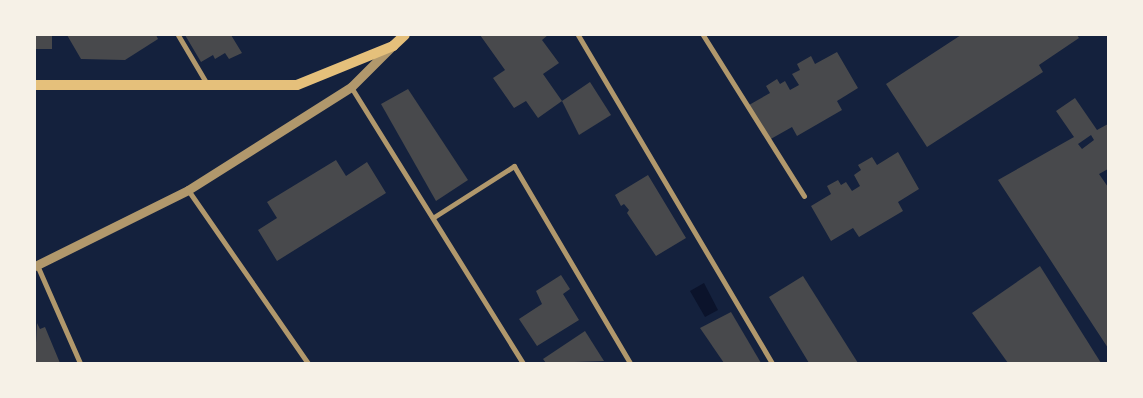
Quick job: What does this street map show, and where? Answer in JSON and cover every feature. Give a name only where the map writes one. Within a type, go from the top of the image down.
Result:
[{"type":"main road","points":[[35,85],[297,85],[393,46],[405,35]]},
{"type":"street","points":[[178,35],[208,85]]},
{"type":"street","points":[[578,35],[772,363]]},
{"type":"street","points":[[703,35],[804,196]]},
{"type":"street","points":[[80,363],[36,266],[188,190],[351,86],[393,46]]},
{"type":"street","points":[[351,86],[523,363]]},
{"type":"street","points":[[434,217],[514,166],[630,363]]},
{"type":"street","points":[[188,190],[308,363]]},
{"type":"water","points":[[704,283],[718,310],[705,317],[690,291]]},
{"type":"building","points":[[35,35],[52,35],[52,49],[35,49]]},
{"type":"building","points":[[67,35],[156,35],[158,39],[125,60],[81,59]]},
{"type":"building","points":[[185,35],[231,35],[242,53],[229,59],[225,53],[215,59],[213,55],[201,62]]},
{"type":"building","points":[[480,35],[548,35],[542,40],[559,63],[543,74],[562,101],[538,118],[526,101],[514,108],[493,78],[505,70]]},
{"type":"building","points":[[961,35],[1077,35],[1079,38],[1039,65],[1043,72],[927,147],[886,84]]},
{"type":"building","points":[[837,52],[858,88],[837,101],[842,110],[797,136],[792,127],[769,140],[749,105],[770,93],[766,86],[777,79],[780,84],[785,81],[790,90],[799,85],[792,74],[800,70],[797,64],[811,56],[815,64]]},
{"type":"building","points":[[590,82],[611,115],[579,135],[562,101]]},
{"type":"building","points":[[408,89],[468,180],[436,201],[381,104]]},
{"type":"building","points":[[1075,98],[1097,130],[1108,124],[1108,169],[1099,174],[1108,187],[1108,348],[998,180],[1074,137],[1056,111]],"holes":[[[1091,135],[1094,140],[1082,149],[1078,144]]]},
{"type":"building","points":[[898,152],[919,189],[898,202],[903,211],[859,237],[853,228],[831,241],[811,206],[831,194],[827,186],[838,180],[841,185],[846,182],[852,191],[860,186],[854,175],[861,170],[858,165],[872,157],[877,165]]},
{"type":"building","points":[[336,160],[346,176],[367,162],[386,193],[277,261],[258,230],[277,218],[267,202]]},
{"type":"building","points":[[648,175],[686,238],[656,256],[627,213],[629,210],[624,204],[621,206],[615,195]]},
{"type":"building","points":[[1040,266],[1101,363],[1008,363],[972,313]]},
{"type":"building","points":[[561,275],[570,289],[563,294],[579,320],[537,346],[519,319],[542,304],[536,291]]},
{"type":"building","points":[[803,276],[858,363],[809,363],[769,297]]},
{"type":"building","points":[[731,312],[761,363],[724,363],[700,328]]},
{"type":"building","points":[[37,323],[40,329],[45,327],[60,363],[35,363]]},
{"type":"building","points":[[585,331],[604,361],[546,363],[543,359]]}]
